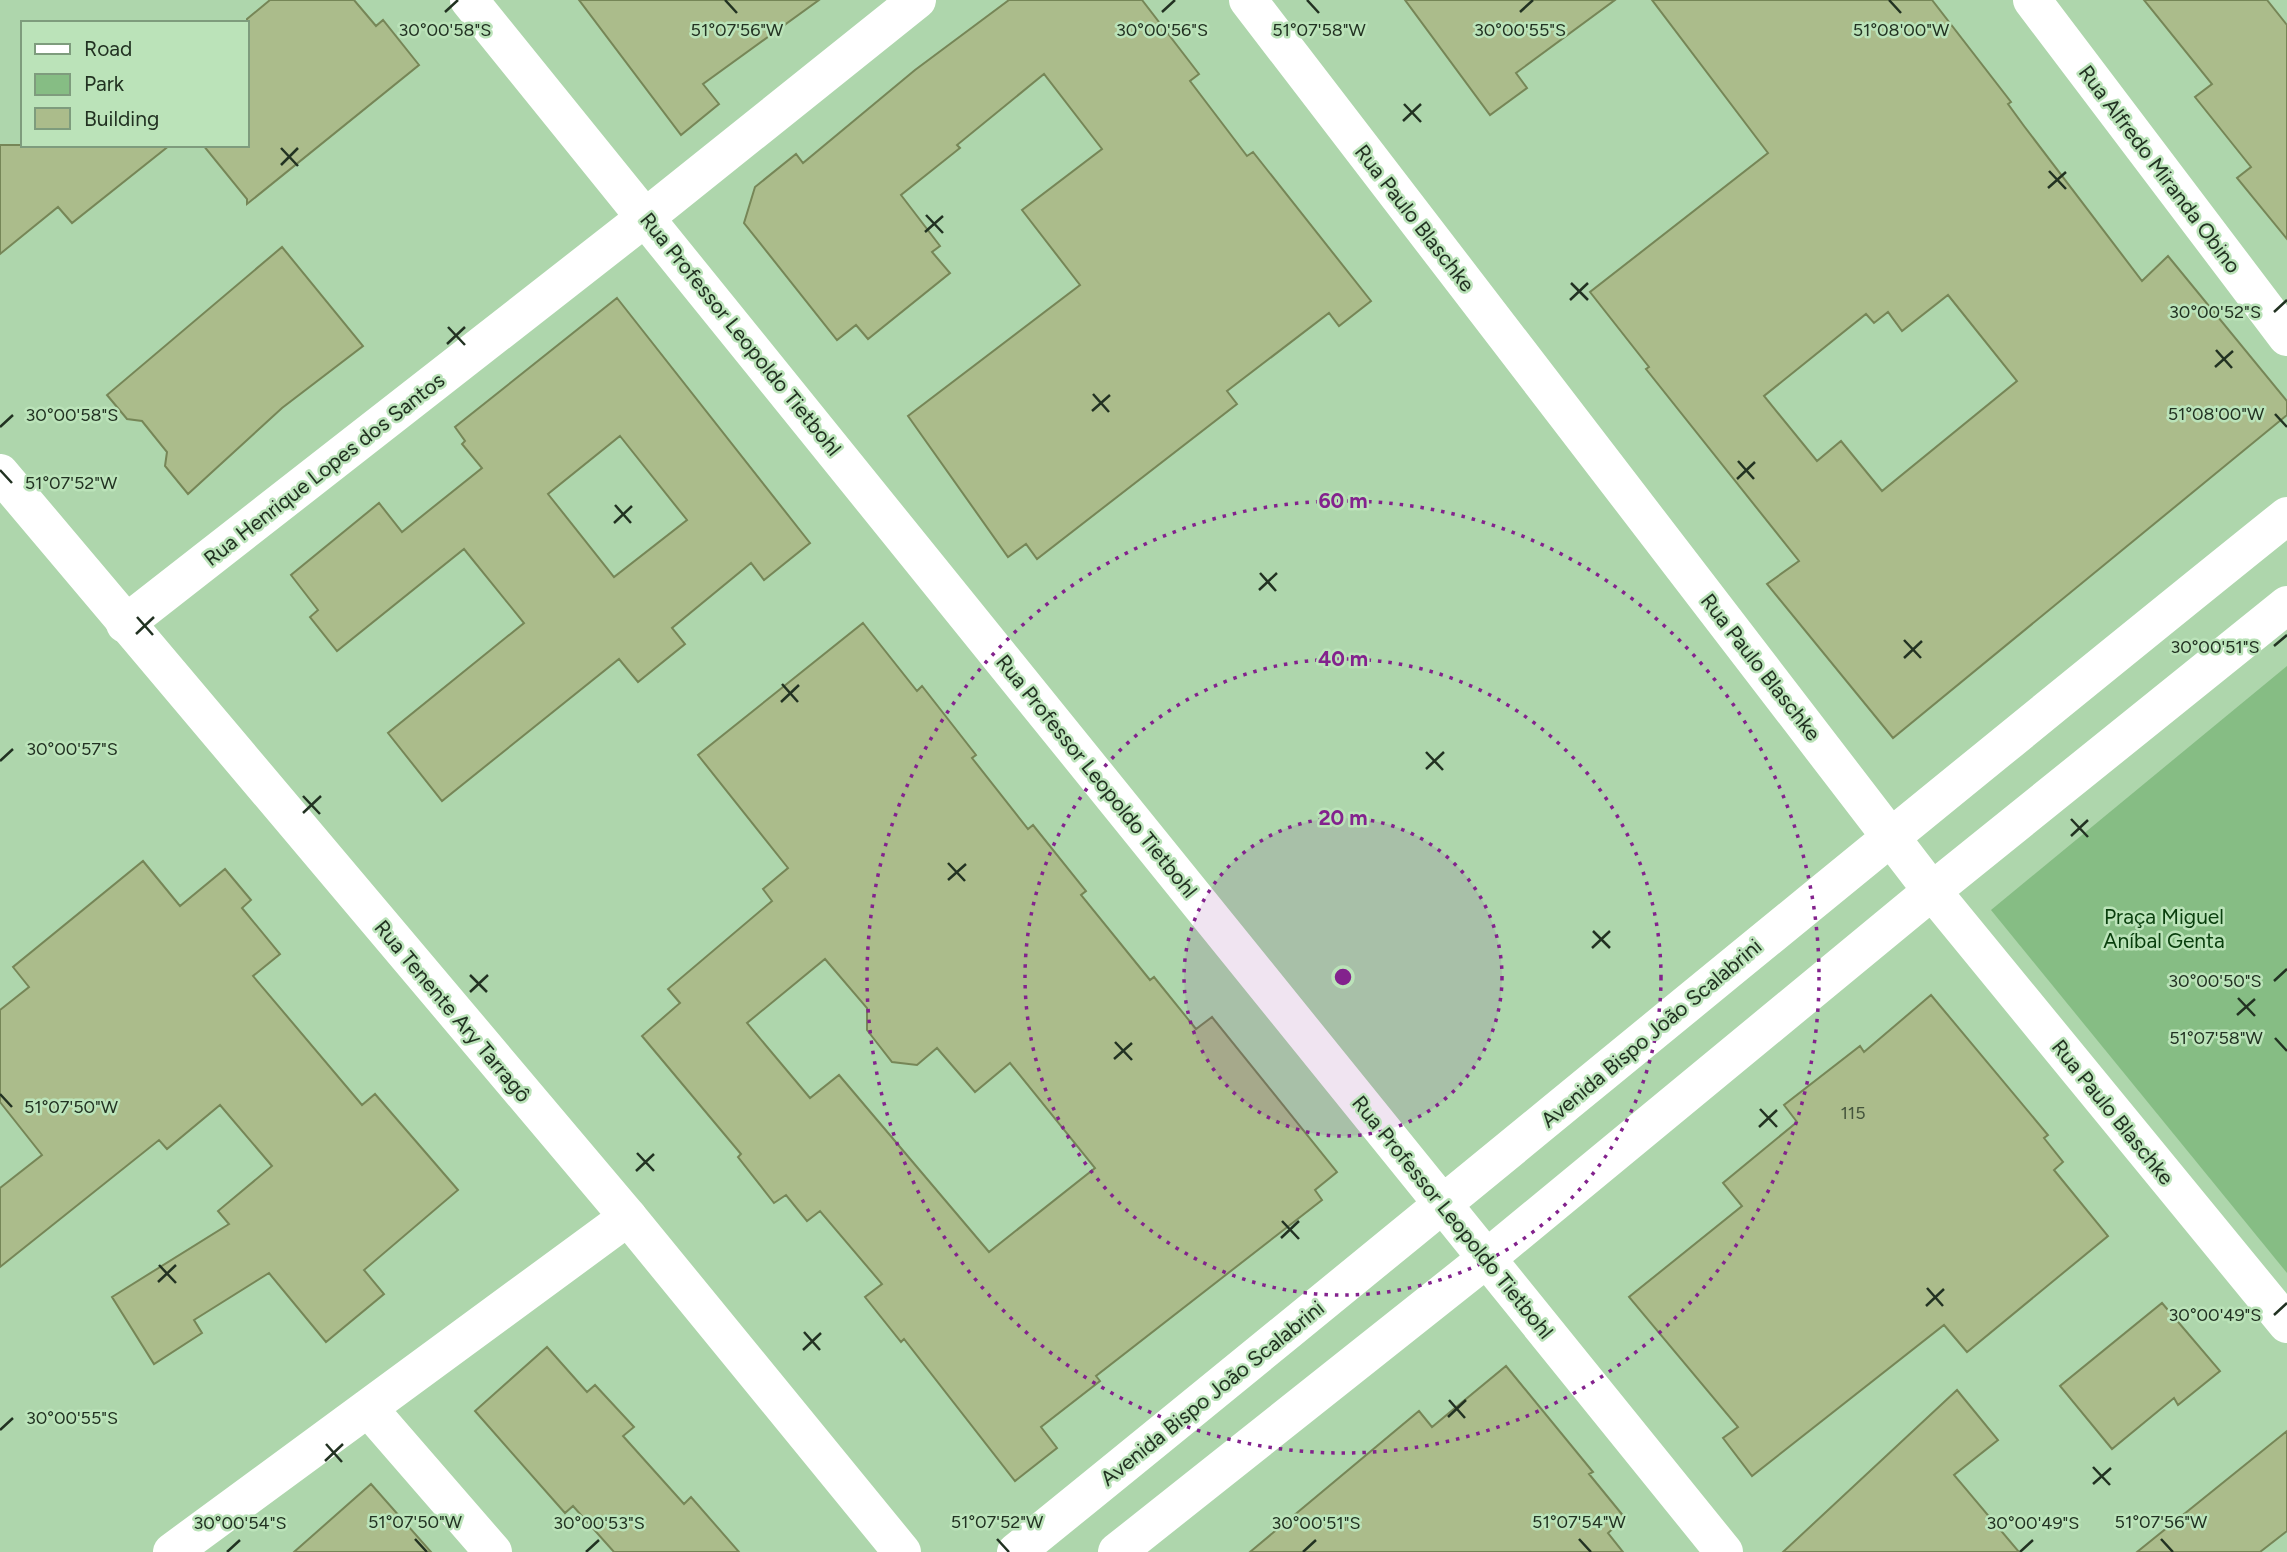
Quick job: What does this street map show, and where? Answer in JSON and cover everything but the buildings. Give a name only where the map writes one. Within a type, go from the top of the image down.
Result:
[{"type":"street","name":"Rua Professor Leopoldo Tietbohl","points":[[469,0],[1724,1552]]},
{"type":"street","name":"Rua Henrique Lopes dos Santos","points":[[125,624],[917,0]]},
{"type":"street","name":"Rua Paulo Blaschke","points":[[1248,0],[1932,891],[2287,1324]]},
{"type":"street","name":"Rua Alfredo Miranda Obino","points":[[2032,0],[2287,337]]},
{"type":"street","name":"Rua Tenente Ary Tarragô","points":[[0,473],[628,1217],[902,1552]]},
{"type":"street","name":"Avenida Bispo João Scalabrini","points":[[1016,1552],[1444,1205],[1889,835],[2287,516]]},
{"type":"street","points":[[1117,1552],[1486,1259],[1932,891],[2287,605]]},
{"type":"street","points":[[172,1552],[628,1217]]},
{"type":"street","points":[[368,1408],[493,1552]]},
{"type":"green space","name":"Praça Miguel Aníbal Genta","points":[[2287,666],[2287,1273],[1991,910]]}]
